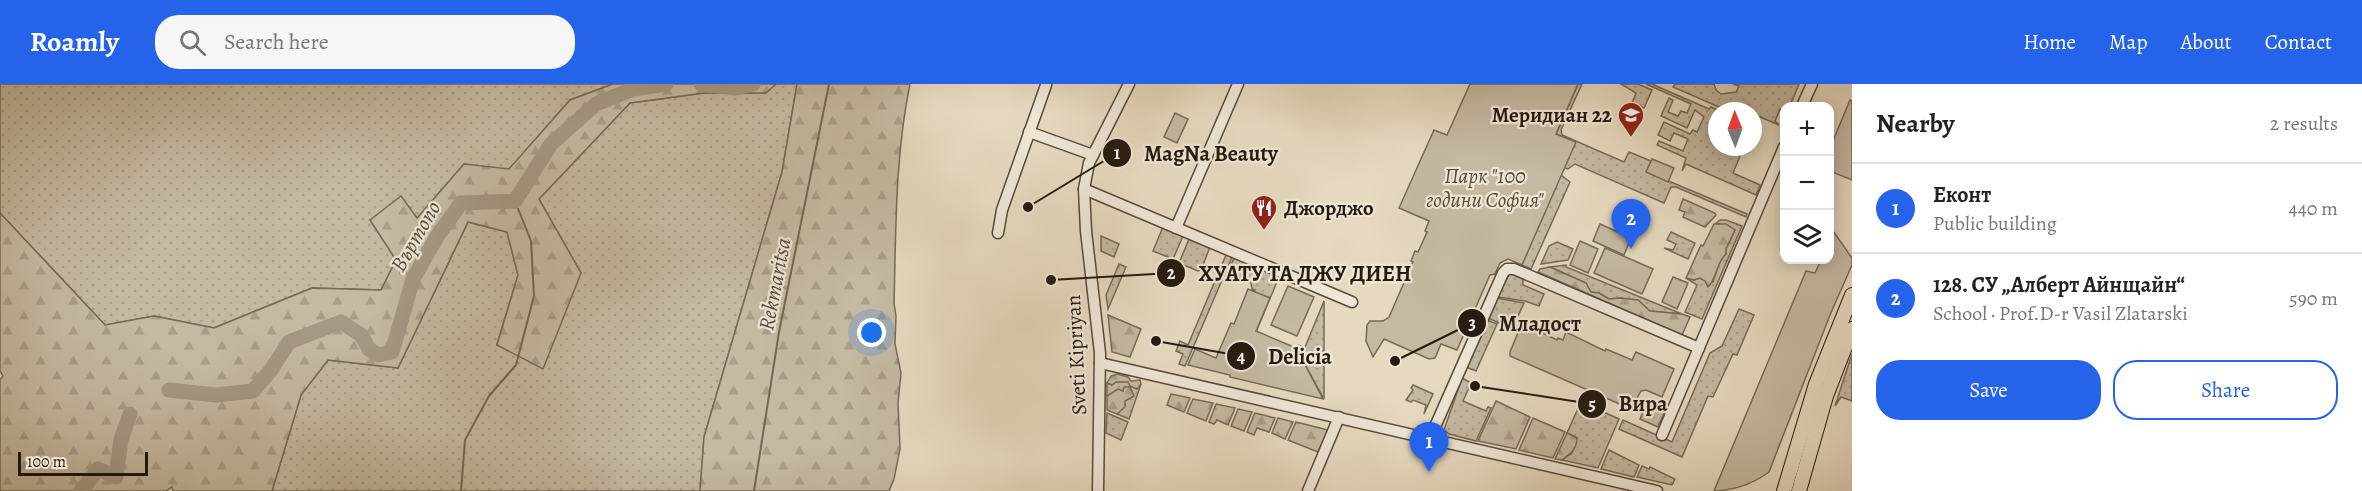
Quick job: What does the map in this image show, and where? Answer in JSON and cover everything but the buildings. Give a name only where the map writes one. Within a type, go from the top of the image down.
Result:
[{"type":"main road","points":[[1784,491],[1816,384],[1852,295]]},
{"type":"main road","points":[[1799,491],[1826,396],[1852,329]]},
{"type":"street","name":"Sveti Kipriyan","points":[[1098,491],[1100,363],[1086,231],[1084,189],[1087,170],[1093,155],[1129,84]]},
{"type":"street","points":[[1176,228],[1238,84]]},
{"type":"street","points":[[1804,102],[1812,84]]},
{"type":"street","points":[[998,232],[1002,210],[1046,85]]},
{"type":"street","points":[[1029,132],[1093,155]]},
{"type":"street","points":[[1662,435],[1781,156]]},
{"type":"street","points":[[1084,189],[1352,302]]},
{"type":"street","points":[[1430,438],[1503,273],[1508,269],[1514,269],[1699,348]]},
{"type":"street","points":[[1100,363],[1654,491]]},
{"type":"street","points":[[1308,491],[1339,417]]},
{"type":"green space","points":[[0,84],[613,84],[570,100],[509,170],[464,164],[417,219],[370,220],[396,260],[381,290],[312,288],[214,328],[154,316],[105,325],[0,213]]},
{"type":"green space","points":[[613,84],[776,84],[766,93],[704,93],[630,103],[539,199],[581,273],[543,369],[497,345],[518,275],[507,232],[468,222],[398,368],[328,360],[301,395],[272,491],[173,491],[172,487],[166,491],[0,491],[0,380],[3,376],[0,371],[0,213],[105,325],[154,316],[214,328],[312,288],[381,290],[396,260],[370,220],[401,196],[417,218],[464,164],[509,169],[570,100]]},
{"type":"green space","points":[[776,84],[797,84],[782,172],[704,437],[700,491],[272,491],[301,395],[328,360],[398,368],[468,222],[507,232],[518,275],[497,344],[581,273],[539,199],[630,103],[704,93],[765,93]]},
{"type":"green space","points":[[797,84],[910,84],[901,138],[896,221],[895,344],[901,373],[898,403],[900,449],[894,479],[889,491],[700,491],[704,437],[782,172]]},
{"type":"green space","name":"Парк \"100 години София\"","points":[[1470,84],[1578,84],[1556,134],[1576,142],[1522,265],[1508,259],[1500,263],[1495,274],[1490,275],[1457,350],[1441,344],[1435,358],[1429,359],[1384,339],[1373,357],[1366,341],[1367,325],[1370,321],[1383,321],[1389,317],[1413,262],[1411,261],[1415,251],[1418,252],[1427,232],[1425,231],[1429,221],[1399,208],[1434,130],[1447,135]]},
{"type":"green space","points":[[1578,84],[1582,84],[1561,130],[1562,135],[1624,162],[1629,152],[1651,161],[1647,172],[1747,214],[1746,217],[1676,187],[1671,187],[1664,203],[1575,164],[1568,169],[1565,168],[1561,175],[1570,182],[1531,269],[1519,264],[1552,144]]},
{"type":"green space","points":[[1621,84],[1638,84],[1652,90],[1644,108],[1632,103],[1636,93]]},
{"type":"green space","points":[[1646,84],[1652,84],[1708,109],[1708,156],[1740,156],[1733,173],[1760,185],[1756,195],[1686,164],[1682,171],[1686,158],[1657,145],[1659,141],[1683,151],[1688,139],[1674,133],[1670,141],[1658,135],[1664,122],[1690,134],[1693,130],[1697,132],[1704,117],[1695,110],[1687,128],[1661,116],[1669,98],[1673,100],[1668,112],[1678,116],[1681,111],[1687,113],[1691,104]]},
{"type":"green space","points":[[1675,84],[1714,84],[1716,90],[1721,94],[1736,92],[1739,86],[1733,84],[1799,84],[1792,102],[1780,102],[1775,121],[1779,125],[1762,118],[1762,102],[1708,102],[1673,87]]},
{"type":"green space","points":[[1850,100],[1852,101],[1852,180],[1834,173],[1834,138]]},
{"type":"green space","points":[[1175,113],[1188,119],[1177,143],[1164,137]]},
{"type":"green space","points":[[1652,159],[1674,168],[1668,182],[1646,172]]},
{"type":"green space","points":[[1683,199],[1716,215],[1705,227],[1683,217],[1685,212],[1679,210]]},
{"type":"green space","points":[[1720,220],[1742,226],[1702,319],[1685,312],[1697,285],[1686,278],[1694,280],[1700,278],[1713,282],[1721,258],[1726,254],[1735,230],[1715,224]]},
{"type":"green space","points":[[1600,224],[1631,238],[1624,255],[1593,241]]},
{"type":"green space","points":[[1714,224],[1726,224],[1735,230],[1726,254],[1708,287],[1700,278],[1694,280],[1686,278],[1701,245],[1703,246]]},
{"type":"green space","points":[[1163,227],[1183,236],[1173,259],[1153,251]]},
{"type":"green space","points":[[1671,232],[1695,243],[1688,259],[1664,248],[1673,250],[1676,244],[1667,240]]},
{"type":"green space","points":[[1834,232],[1852,258],[1852,265],[1830,315],[1769,472],[1743,486],[1714,491],[1806,271],[1815,273],[1819,264],[1834,264]]},
{"type":"green space","points":[[1101,236],[1119,244],[1114,257],[1101,251]]},
{"type":"green space","points":[[1189,239],[1210,247],[1201,270],[1198,271],[1179,263]]},
{"type":"green space","points":[[1580,241],[1598,249],[1588,273],[1570,265]]},
{"type":"green space","points":[[1557,242],[1573,249],[1568,260],[1541,264],[1549,246]]},
{"type":"green space","points":[[1605,248],[1653,269],[1642,294],[1594,273]]},
{"type":"green space","points":[[1226,255],[1232,257],[1185,366],[1179,364],[1183,354],[1176,351],[1180,341],[1188,345]]},
{"type":"green space","points":[[1234,258],[1279,277],[1254,337],[1253,291],[1255,290],[1252,289],[1251,283],[1227,273]]},
{"type":"green space","points":[[1119,264],[1126,267],[1108,309],[1106,295]]},
{"type":"green space","points":[[1566,265],[1566,267],[1682,314],[1650,311],[1633,301],[1621,298],[1609,299],[1599,293],[1590,292],[1586,283],[1550,267]]},
{"type":"green space","points":[[1550,267],[1586,283],[1591,292],[1599,293],[1609,299],[1638,300],[1650,311],[1690,317],[1682,335],[1538,272],[1540,269]]},
{"type":"green space","points":[[1510,273],[1523,278],[1523,285],[1544,294],[1539,306],[1525,301],[1497,297]]},
{"type":"green space","points":[[1673,277],[1688,283],[1677,309],[1662,302]]},
{"type":"green space","points":[[1288,286],[1314,297],[1297,336],[1271,325]]},
{"type":"green space","points":[[1248,289],[1270,298],[1256,331],[1296,348],[1298,345],[1305,347],[1301,357],[1323,399],[1188,365],[1195,349],[1216,358],[1231,323],[1234,324]]},
{"type":"green space","points":[[1497,298],[1524,303],[1512,329],[1488,318]]},
{"type":"green space","points":[[1324,301],[1324,399],[1301,357]]},
{"type":"green space","points":[[1739,309],[1754,315],[1737,355],[1733,354],[1713,397],[1708,396],[1682,457],[1619,429],[1623,420],[1672,442],[1710,353],[1722,346]]},
{"type":"green space","points":[[1108,315],[1141,329],[1130,357],[1112,352]]},
{"type":"green space","points":[[1487,320],[1497,324],[1476,371],[1466,367]]},
{"type":"green space","points":[[1522,323],[1557,340],[1558,338],[1563,340],[1566,332],[1605,351],[1606,349],[1632,360],[1636,352],[1674,369],[1662,397],[1646,390],[1641,391],[1631,409],[1510,356]]},
{"type":"green space","points":[[1852,354],[1852,401],[1841,397],[1835,406]]},
{"type":"green space","points":[[1117,374],[1128,377],[1131,381],[1140,380],[1141,384],[1137,389],[1130,386],[1128,382],[1116,382],[1112,385],[1107,383],[1111,376]]},
{"type":"green space","points":[[1462,378],[1471,383],[1463,401],[1486,411],[1488,407],[1491,408],[1476,441],[1449,434],[1444,430]]},
{"type":"green space","points":[[1128,381],[1140,387],[1129,419],[1117,414],[1124,404],[1123,391],[1107,396],[1107,383],[1112,385],[1116,382]]},
{"type":"green space","points":[[1413,385],[1433,394],[1424,414],[1426,405],[1406,400],[1413,390],[1411,388]]},
{"type":"green space","points":[[1124,387],[1130,387],[1134,396],[1125,401],[1125,407],[1117,414],[1107,410],[1107,396],[1118,389],[1123,391]]},
{"type":"green space","points":[[1171,394],[1190,398],[1184,412],[1167,405]]},
{"type":"green space","points":[[1193,399],[1213,403],[1206,421],[1187,413]]},
{"type":"green space","points":[[1648,400],[1666,409],[1658,427],[1640,419]]},
{"type":"green space","points":[[1496,401],[1530,417],[1516,449],[1478,441]]},
{"type":"green space","points":[[1581,402],[1619,419],[1598,468],[1562,460],[1572,453],[1577,438],[1567,433]]},
{"type":"green space","points":[[1216,404],[1235,408],[1228,425],[1217,420],[1214,424],[1209,422]]},
{"type":"green space","points":[[1238,409],[1252,412],[1244,431],[1231,426]]},
{"type":"green space","points":[[1107,413],[1128,422],[1121,440],[1106,433]]},
{"type":"green space","points":[[1255,413],[1275,418],[1269,432],[1257,428],[1254,435],[1247,432]]},
{"type":"green space","points":[[1278,418],[1293,422],[1285,439],[1272,433]]},
{"type":"green space","points":[[1533,418],[1565,432],[1553,458],[1519,450]]},
{"type":"green space","points":[[1296,422],[1328,430],[1318,452],[1288,440]]},
{"type":"green space","points":[[1567,433],[1577,438],[1576,445],[1562,460],[1555,459]]},
{"type":"green space","points":[[1609,450],[1639,465],[1634,477],[1601,469]]},
{"type":"green space","points":[[1642,466],[1649,469],[1650,467],[1675,479],[1672,485],[1637,477]]},
{"type":"waterway","name":"Въртопо","points":[[169,390],[216,395],[253,391],[271,370],[289,342],[341,322],[361,335],[369,349],[378,355],[392,352],[413,279],[438,235],[461,203],[515,201],[551,144],[596,104],[633,89],[666,84]]},
{"type":"waterway","name":"Въртопо","points":[[701,84],[736,88],[753,84]]},
{"type":"waterway","name":"Rekmaritsa","points":[[754,491],[779,332],[829,84]]},
{"type":"waterway","points":[[461,491],[465,440],[489,396],[516,365],[534,296],[531,241],[515,201]]},
{"type":"waterway","name":"Въртопо","points":[[81,491],[98,469],[116,477],[121,440],[130,414]]},
{"type":"place","name":"Меридиан 22","points":[[1631,138]]},
{"type":"place","name":"MagNa Beauty","points":[[1028,207]]},
{"type":"place","name":"Джорджо","points":[[1264,231]]},
{"type":"place","name":"128. СУ „Алберт Айнщайн“","points":[[1631,249]]},
{"type":"place","name":"ХУАТУ ТА ДЖУ ДИЕН","points":[[1051,280]]},
{"type":"place","name":"Delicia","points":[[1156,341]]},
{"type":"place","name":"Младост","points":[[1395,361]]},
{"type":"place","name":"Вира","points":[[1475,386]]},
{"type":"place","name":"Еконт","points":[[1429,472]]}]
